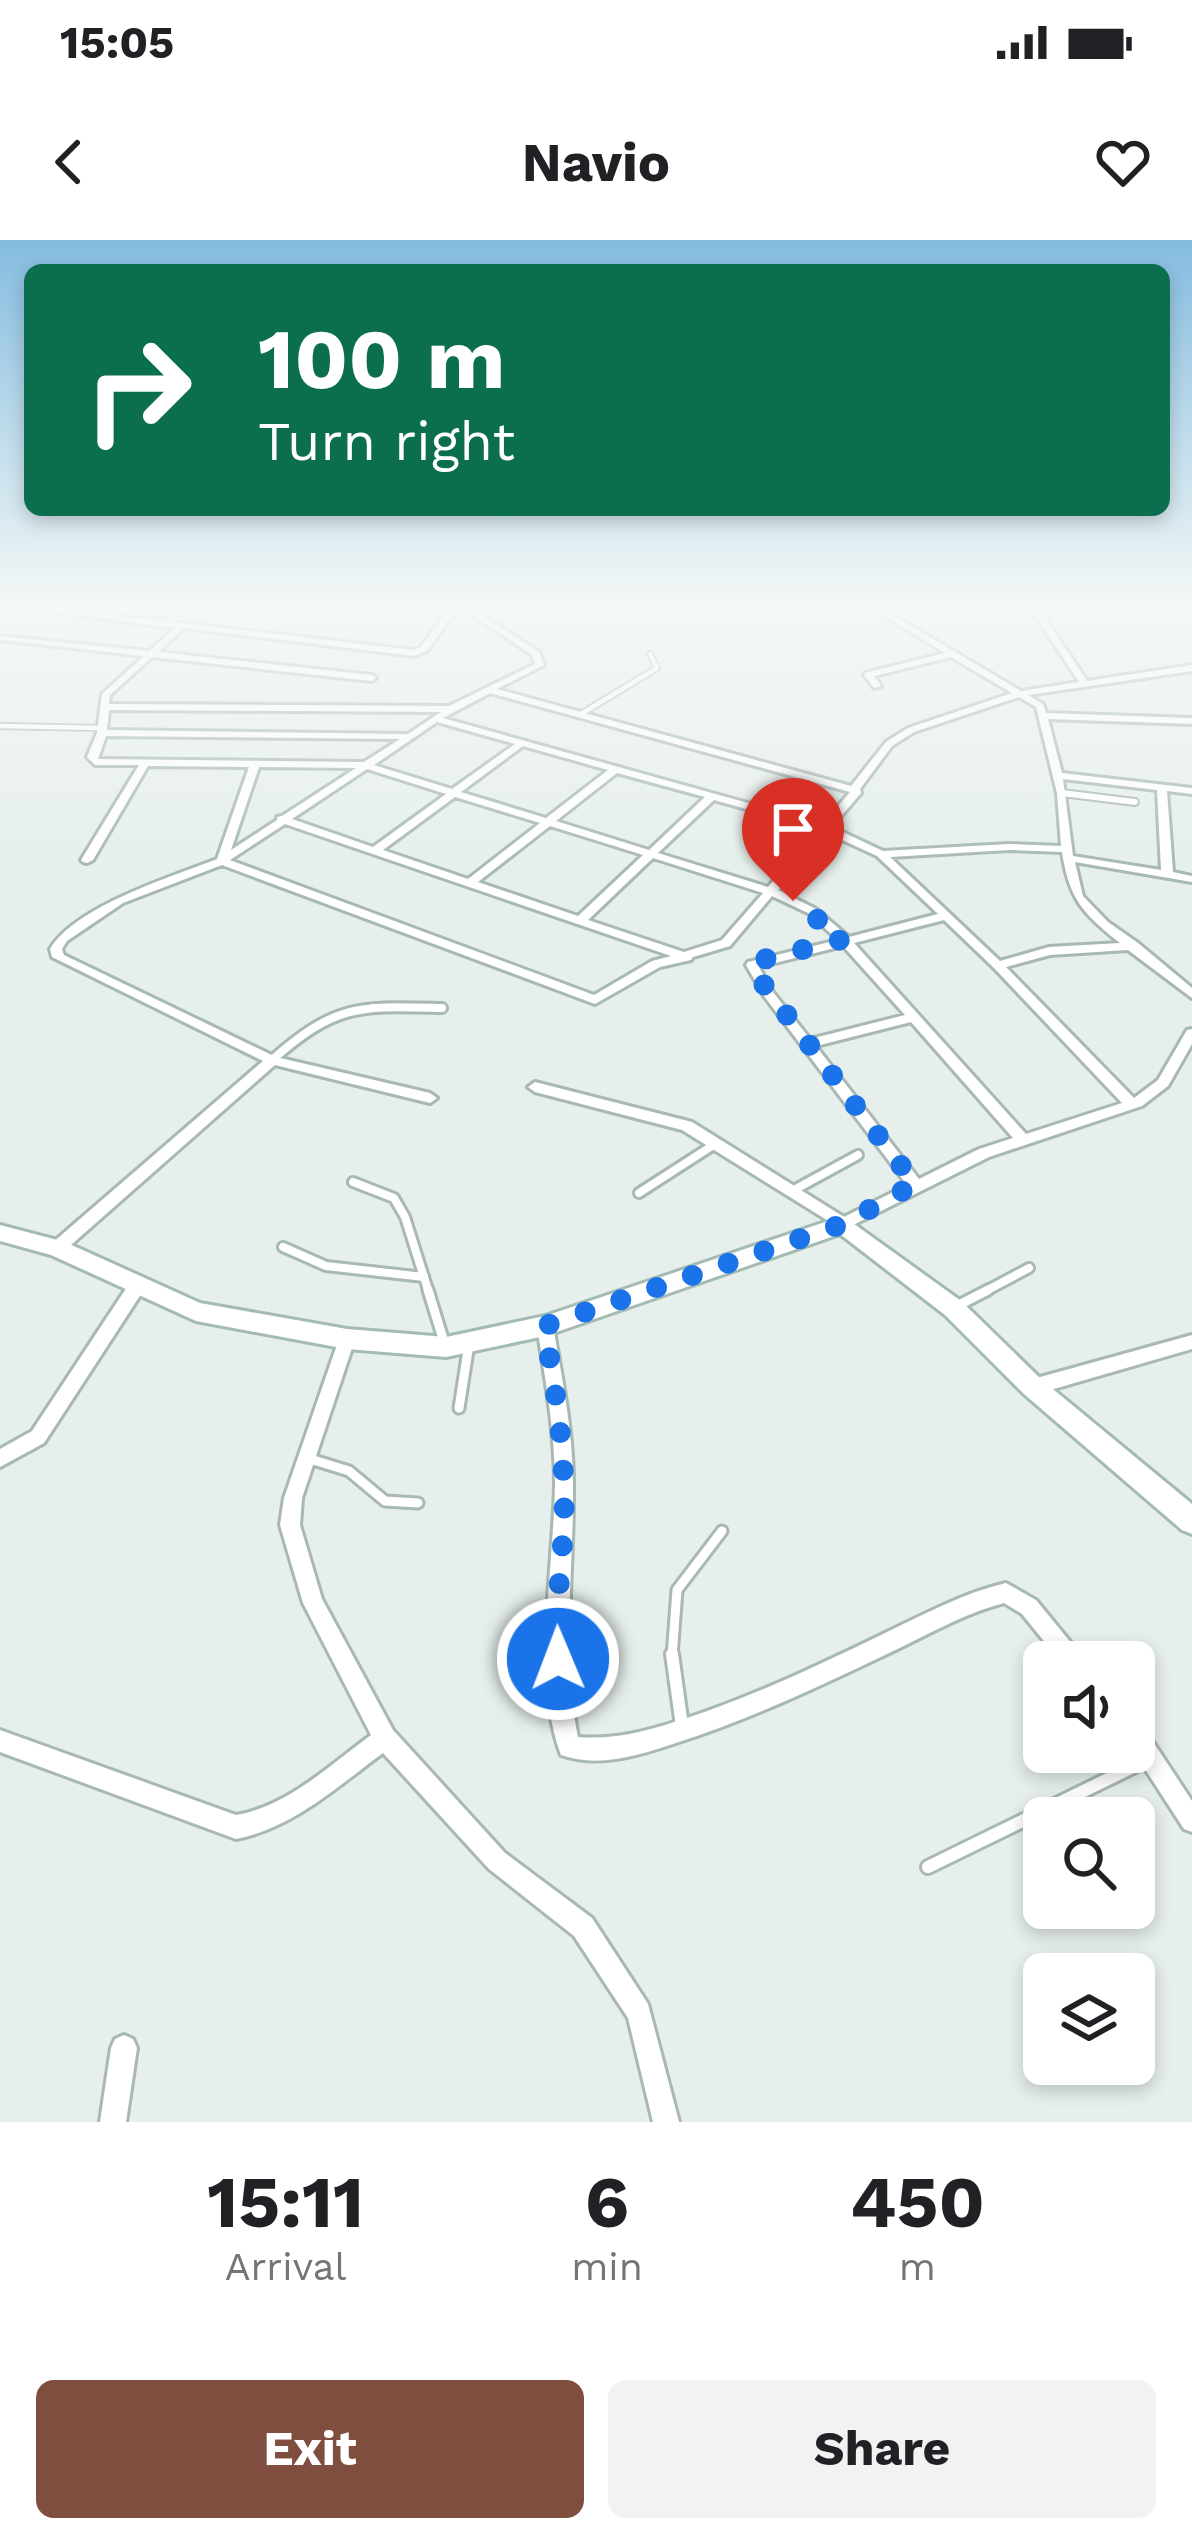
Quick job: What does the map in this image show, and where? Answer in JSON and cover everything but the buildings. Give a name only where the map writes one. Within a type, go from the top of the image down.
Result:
[{"type":"street","points":[[107,695],[92,760],[364,766],[770,891],[812,911],[844,939],[1024,1141]]},
{"type":"street","points":[[430,1098],[272,1060],[58,957],[56,949],[62,939],[119,902],[222,861],[451,709],[480,695]]},
{"type":"street","points":[[508,695],[855,788]]},
{"type":"street","points":[[222,861],[590,999],[605,997],[656,964],[726,943],[898,735],[1017,695]]},
{"type":"street","points":[[1020,695],[1040,706],[1044,716],[1078,897],[1192,994]]},
{"type":"street","points":[[105,707],[451,709]]},
{"type":"street","points":[[1044,716],[1192,721]]},
{"type":"street","points":[[436,719],[825,828],[880,854],[998,965],[1132,1105]]},
{"type":"street","points":[[102,731],[410,736]]},
{"type":"street","points":[[374,850],[522,743]]},
{"type":"street","points":[[87,860],[145,763]]},
{"type":"street","points":[[222,861],[255,764]]},
{"type":"street","points":[[470,884],[616,770]]},
{"type":"street","points":[[1056,775],[1192,791]]},
{"type":"street","points":[[1162,789],[1168,873]]},
{"type":"street","points":[[580,921],[712,796]]},
{"type":"street","points":[[281,819],[688,958]]},
{"type":"street","points":[[880,854],[1009,847],[1192,879]]},
{"type":"street","points":[[915,1184],[752,965],[946,916]]},
{"type":"street","points":[[998,965],[1049,951],[1134,946]]},
{"type":"street","points":[[808,1044],[914,1017]]},
{"type":"street","points":[[0,1234],[57,1248],[196,1312],[347,1339],[458,1344],[544,1326],[843,1224],[915,1184],[1132,1105],[1163,1083],[1192,1034]]},
{"type":"street","points":[[57,1248],[272,1060]]},
{"type":"street","points":[[535,1087],[687,1126],[843,1224],[953,1308],[1034,1387],[1192,1521]]},
{"type":"street","points":[[0,1459],[38,1437],[136,1286]]},
{"type":"street","points":[[544,1326],[560,1417],[565,1495],[555,1624],[569,1747],[584,1753],[683,1733],[977,1600],[1006,1593],[1029,1607],[1057,1641]]},
{"type":"street","points":[[347,1339],[293,1498],[290,1525],[313,1603],[385,1738],[497,1862],[584,1928],[639,2013],[666,2122]]},
{"type":"street","points":[[1034,1387],[1192,1342]]},
{"type":"street","points":[[0,1741],[236,1827],[250,1827],[385,1738]]},
{"type":"street","points":[[1155,1759],[1192,1821]]},
{"type":"street","points":[[113,2122],[124,2048]]},
{"type":"lane","points":[[581,714],[613,695]]},
{"type":"lane","points":[[0,726],[102,731]]},
{"type":"lane","points":[[1062,794],[1135,802]]},
{"type":"lane","points":[[272,1060],[313,1023],[333,1012],[356,1007],[442,1008]]},
{"type":"lane","points":[[639,1193],[716,1144]]},
{"type":"lane","points":[[792,1191],[858,1155]]},
{"type":"lane","points":[[353,1181],[394,1198],[424,1277],[458,1344],[459,1408]]},
{"type":"lane","points":[[283,1247],[326,1266],[424,1277]]},
{"type":"lane","points":[[953,1308],[1029,1268]]},
{"type":"lane","points":[[307,1458],[349,1471],[385,1501],[418,1503]]},
{"type":"lane","points":[[683,1733],[670,1668],[677,1591],[722,1531]]},
{"type":"lane","points":[[928,1867],[1121,1773]]},
{"type":"route","points":[[558,1659],[555,1624],[565,1495],[560,1417],[544,1326],[843,1224],[915,1184],[752,969],[761,960],[844,939],[793,901]]}]
